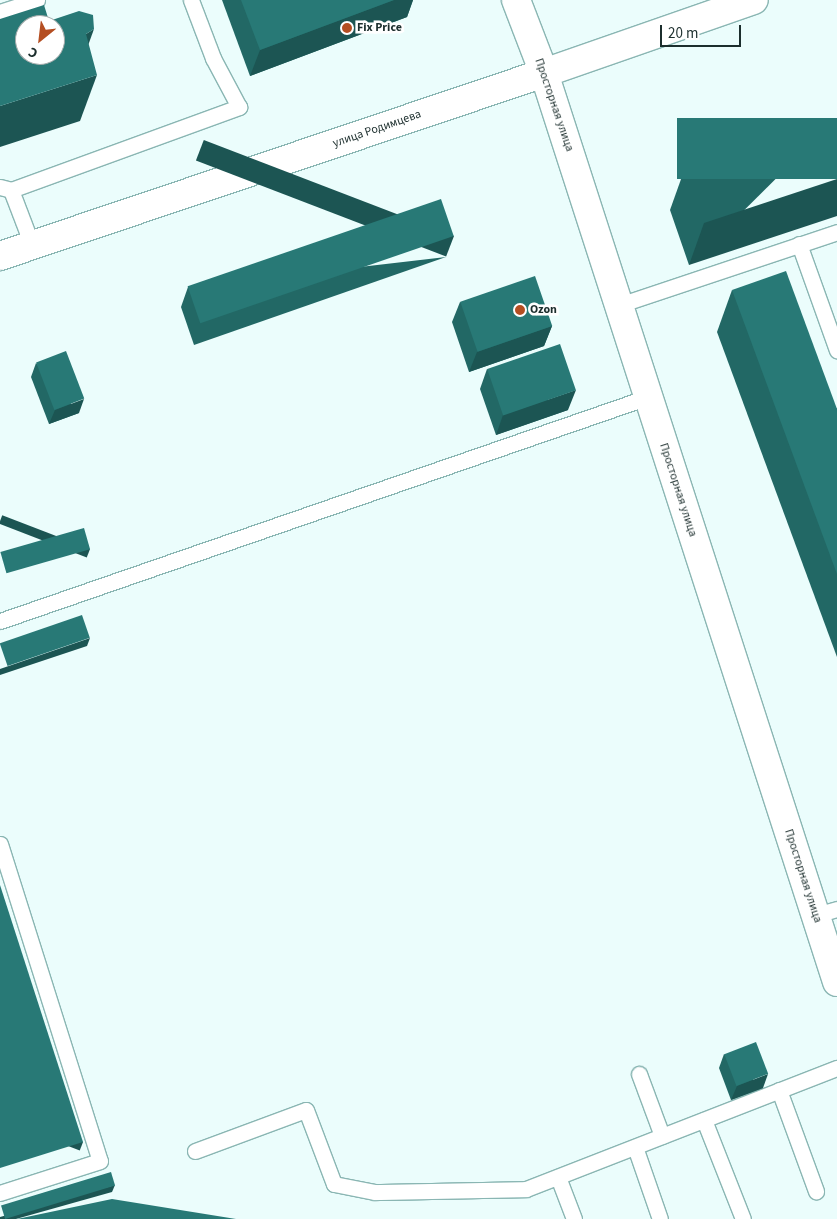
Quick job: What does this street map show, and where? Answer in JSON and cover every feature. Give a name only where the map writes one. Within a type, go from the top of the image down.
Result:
[{"type":"street","name":"Просторная улица","points":[[516,0],[544,73],[648,397],[826,912],[837,982]]},
{"type":"street","name":"улица Родимцева","points":[[0,256],[544,73],[754,0]]},
{"type":"lane","points":[[0,12],[37,0]]},
{"type":"lane","points":[[32,245],[6,188],[239,107],[213,58],[191,0]]},
{"type":"lane","points":[[618,305],[837,232]]},
{"type":"lane","points":[[799,244],[837,350]]},
{"type":"lane","points":[[0,621],[648,397]]},
{"type":"lane","points":[[0,844],[100,1161],[0,1193]]},
{"type":"lane","points":[[195,1150],[306,1110],[334,1184],[376,1192],[526,1189],[837,1068]]},
{"type":"lane","points":[[639,1074],[662,1136]]},
{"type":"lane","points":[[779,1090],[816,1191]]},
{"type":"lane","points":[[704,1120],[743,1219]]},
{"type":"lane","points":[[634,1147],[660,1219]]},
{"type":"lane","points":[[558,1177],[574,1219]]},
{"type":"building","points":[[241,0],[394,0],[260,50]]},
{"type":"building","points":[[44,5],[47,15],[15,15],[15,65],[65,65],[65,16],[79,11],[93,15],[94,29],[86,34],[97,75],[0,106],[0,19]]},
{"type":"building","points":[[677,118],[837,118],[837,179],[677,179]]},
{"type":"building","points":[[441,199],[454,236],[200,323],[188,286]]},
{"type":"building","points":[[786,271],[837,409],[837,574],[732,290]]},
{"type":"building","points":[[535,276],[552,326],[478,352],[460,302]]},
{"type":"building","points":[[560,344],[576,390],[503,415],[487,369]]},
{"type":"building","points":[[66,351],[84,399],[54,410],[36,362]]},
{"type":"building","points":[[84,528],[90,549],[6,573],[0,552]]},
{"type":"building","points":[[82,615],[90,638],[8,666],[0,643]]},
{"type":"building","points":[[0,885],[83,1142],[0,1168]]},
{"type":"building","points":[[756,1042],[768,1074],[736,1086],[724,1054]]},
{"type":"building","points":[[111,1172],[115,1185],[5,1219],[1,1206]]},
{"type":"building","points":[[112,1199],[236,1219],[17,1219]]},
{"type":"place","name":"Fix Price","points":[[347,28]]},
{"type":"place","name":"Ozon","points":[[520,310]]}]
